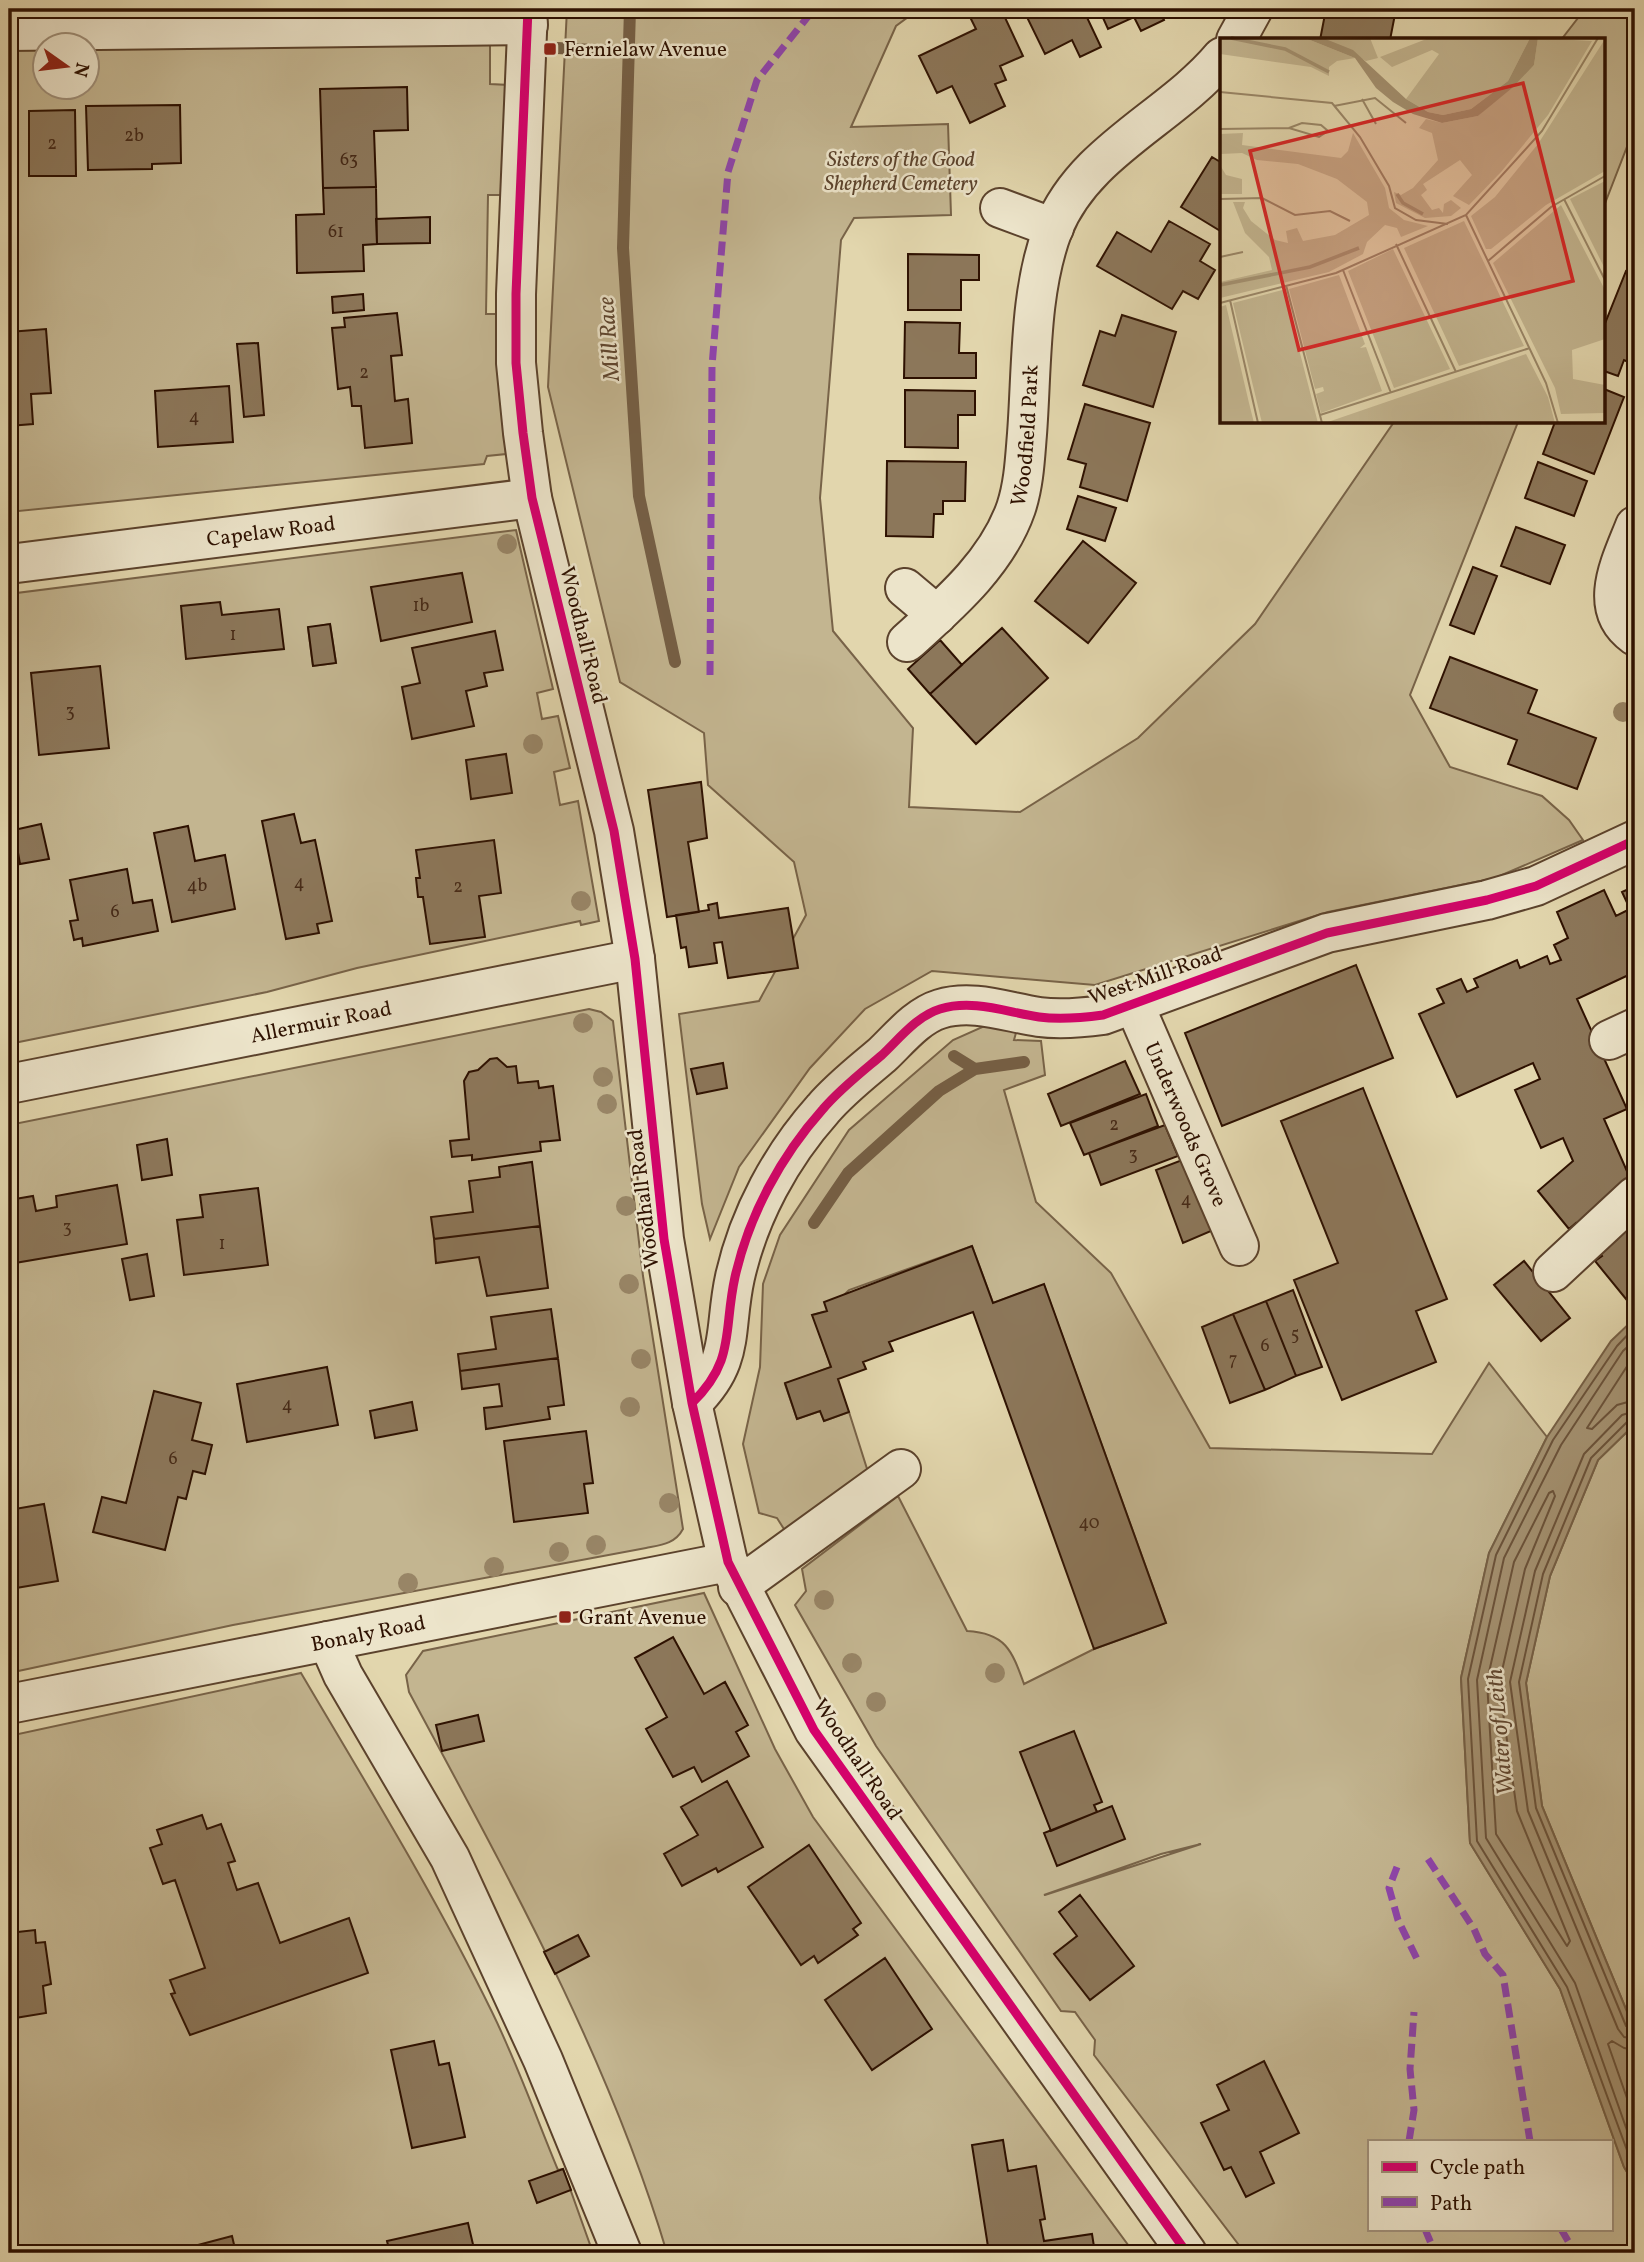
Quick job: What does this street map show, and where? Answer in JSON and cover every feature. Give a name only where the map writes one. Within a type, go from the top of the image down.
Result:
[{"type":"street","points":[[1237,38],[1253,9]]},
{"type":"street","points":[[9,32],[528,17]]},
{"type":"street","name":"Woodhall Road","points":[[528,17],[516,363],[532,498],[614,831],[635,959],[663,1238],[692,1403],[733,1574],[814,1730],[1187,2253]]},
{"type":"street","name":"Woodfield Park","points":[[907,642],[937,615],[985,562],[998,544],[1016,508],[1024,467],[1042,271],[1054,229],[1073,194],[1094,167],[1220,59]]},
{"type":"street","points":[[1000,208],[1054,229]]},
{"type":"street","name":"Capelaw Road","points":[[9,564],[532,498]]},
{"type":"street","points":[[1635,526],[1617,570],[1612,603],[1623,628],[1635,636]]},
{"type":"street","points":[[905,588],[937,615]]},
{"type":"street","name":"West Mill Road","points":[[692,1403],[713,1383],[725,1354],[735,1276],[756,1216],[781,1162],[824,1108],[919,1020],[938,1010],[962,1005],[1071,1019],[1103,1015],[1327,933],[1487,900],[1536,886],[1635,840]]},
{"type":"street","name":"Allermuir Road","points":[[9,1084],[635,959]]},
{"type":"street","name":"Underwoods Grove","points":[[1134,1004],[1239,1246]]},
{"type":"street","points":[[1553,1272],[1635,1196]]},
{"type":"street","points":[[733,1574],[901,1469]]},
{"type":"street","name":"Bonaly Road","points":[[9,1704],[328,1641],[733,1574]]},
{"type":"street","points":[[328,1641],[343,1675],[450,1858],[543,2060],[622,2253]]},
{"type":"green space","points":[[9,9],[188,9],[187,12],[9,10]]},
{"type":"green space","name":"Sisters of the Good Shepherd Cemetery","points":[[567,9],[919,9],[896,26],[851,127],[948,124],[951,215],[854,218],[841,240],[820,498],[833,631],[913,728],[909,807],[1020,812],[1138,738],[1255,624],[1393,424],[1517,424],[1410,695],[1450,767],[1542,796],[1569,820],[1583,840],[1495,878],[1328,912],[1095,985],[932,971],[865,1009],[810,1068],[739,1167],[710,1239],[702,1204],[679,1014],[759,1001],[806,915],[794,862],[708,785],[704,733],[620,682],[548,387]]},
{"type":"green space","points":[[1585,9],[1635,9],[1635,126],[1606,201],[1606,38],[1563,38]]},
{"type":"green space","points":[[490,41],[490,84],[509,85],[505,195],[488,195],[486,314],[503,314],[502,411],[506,454],[487,456],[484,464],[9,512],[9,48],[32,47],[32,102],[102,102],[102,46]]},
{"type":"green space","points":[[516,530],[553,689],[537,693],[542,719],[558,716],[570,768],[554,772],[560,805],[578,801],[599,921],[581,925],[580,921],[357,968],[267,992],[9,1044],[9,594]],"holes":[[[330,624],[336,663],[313,666],[308,628]]]},
{"type":"green space","points":[[589,1009],[601,1012],[613,1021],[643,1276],[683,1529],[680,1534],[672,1541],[657,1546],[233,1625],[9,1673],[9,1125]]},
{"type":"green space","points":[[989,1024],[1017,1029],[1014,1040],[1041,1041],[1045,1075],[1004,1090],[1036,1202],[1111,1273],[1210,1448],[1432,1454],[1489,1363],[1547,1437],[1489,1553],[1461,1678],[1470,1843],[1560,1989],[1624,2167],[1635,2185],[1635,2253],[1245,2253],[1094,2055],[1095,2040],[1075,2012],[1061,2011],[876,1746],[795,1605],[806,1591],[802,1569],[898,1496],[967,1631],[991,1635],[1006,1646],[1016,1662],[1024,1684],[1094,1649],[1166,1623],[1044,1285],[993,1303],[972,1246],[849,1290],[827,1311],[813,1315],[831,1367],[785,1384],[797,1419],[820,1411],[824,1421],[849,1412],[868,1472],[789,1537],[777,1518],[759,1513],[743,1444],[760,1367],[763,1284],[780,1235],[849,1130],[953,1040]],"holes":[[[1201,1844],[1045,1895],[1161,1854]]]},
{"type":"green space","points":[[1635,1424],[1635,2031],[1542,1806],[1526,1683],[1550,1576],[1598,1460]]},
{"type":"green space","points":[[704,1593],[775,1749],[813,1817],[1134,2253],[667,2253],[643,2179],[585,2036],[518,1897],[409,1692],[406,1675],[423,1651]]},
{"type":"green space","points":[[301,1673],[400,1841],[470,1968],[510,2051],[558,2170],[563,2169],[593,2253],[9,2253],[9,1736]]},
{"type":"water","name":"Water of Leith","points":[[1635,1318],[1635,1424],[1598,1460],[1550,1576],[1526,1683],[1542,1806],[1635,2031],[1635,2185],[1624,2167],[1560,1989],[1470,1843],[1461,1678],[1489,1553],[1547,1437],[1611,1341]]},
{"type":"building","points":[[966,9],[1001,9],[1023,56],[1000,66],[1006,80],[995,84],[1005,106],[970,123],[952,86],[937,93],[919,56],[976,29]]},
{"type":"building","points":[[1023,9],[1083,9],[1101,47],[1080,57],[1072,40],[1045,54]]},
{"type":"building","points":[[1099,9],[1159,9],[1164,20],[1141,31],[1134,17],[1108,29]]},
{"type":"building","points":[[1326,9],[1396,9],[1390,38],[1320,38]]},
{"type":"building","points":[[407,87],[408,130],[374,131],[376,187],[323,188],[320,89]]},
{"type":"building","points":[[180,105],[181,163],[152,164],[152,169],[88,170],[86,106]]},
{"type":"building","points":[[75,110],[76,176],[29,176],[29,111]]},
{"type":"building","points":[[1212,157],[1220,162],[1220,231],[1181,207]]},
{"type":"building","points":[[376,187],[377,244],[363,245],[364,271],[297,273],[296,215],[324,214],[323,188]]},
{"type":"building","points":[[430,217],[430,243],[377,244],[376,219]]},
{"type":"building","points":[[1169,221],[1210,244],[1200,261],[1215,270],[1198,299],[1183,291],[1172,309],[1097,266],[1117,232],[1151,252]]},
{"type":"building","points":[[908,254],[979,255],[979,280],[961,280],[961,310],[908,310]]},
{"type":"building","points":[[1626,271],[1635,275],[1635,365],[1624,360],[1618,376],[1606,372],[1606,321]]},
{"type":"building","points":[[363,294],[364,310],[333,313],[332,297]]},
{"type":"building","points":[[397,313],[402,355],[391,356],[395,401],[408,399],[412,443],[365,448],[361,406],[352,406],[350,387],[338,389],[332,328],[345,327],[344,318]]},
{"type":"building","points":[[1122,315],[1176,332],[1153,407],[1083,385],[1100,331],[1115,336]]},
{"type":"building","points":[[905,322],[960,323],[959,353],[976,353],[976,378],[904,378]]},
{"type":"building","points":[[46,329],[51,393],[31,394],[33,424],[9,426],[9,332]]},
{"type":"building","points":[[258,343],[264,415],[244,417],[237,344]]},
{"type":"building","points":[[229,386],[233,442],[158,447],[155,391]]},
{"type":"building","points":[[905,390],[975,391],[975,415],[958,415],[958,448],[905,447]]},
{"type":"building","points":[[1606,390],[1624,397],[1594,474],[1543,454],[1554,424],[1606,424]]},
{"type":"building","points":[[1085,404],[1150,423],[1127,501],[1080,487],[1086,464],[1068,459]]},
{"type":"building","points":[[887,461],[966,462],[965,501],[943,501],[943,514],[934,514],[933,537],[886,536]]},
{"type":"building","points":[[1538,462],[1587,481],[1574,516],[1525,498]]},
{"type":"building","points":[[1078,496],[1116,508],[1105,541],[1067,529]]},
{"type":"building","points":[[1516,527],[1565,545],[1550,584],[1501,566]]},
{"type":"building","points":[[1083,541],[1136,583],[1088,643],[1035,601]]},
{"type":"building","points":[[1473,567],[1497,576],[1474,634],[1450,625]]},
{"type":"building","points":[[462,573],[472,622],[381,641],[371,587]]},
{"type":"building","points":[[220,602],[222,615],[279,609],[284,649],[186,659],[181,606]]},
{"type":"building","points":[[330,624],[336,663],[313,666],[308,627]]},
{"type":"building","points":[[1002,628],[1048,678],[976,744],[930,694]]},
{"type":"building","points":[[495,631],[503,670],[484,673],[487,686],[466,691],[474,726],[412,739],[402,687],[420,683],[412,648]]},
{"type":"building","points":[[940,640],[962,665],[930,694],[908,669]]},
{"type":"building","points":[[1450,657],[1537,690],[1528,713],[1596,738],[1577,789],[1508,764],[1517,740],[1430,708]]},
{"type":"building","points":[[100,666],[109,748],[39,755],[31,673]]},
{"type":"building","points":[[506,754],[512,793],[471,799],[466,760]]},
{"type":"building","points":[[701,782],[707,838],[688,842],[699,912],[667,917],[648,790]]},
{"type":"building","points":[[294,814],[301,843],[315,840],[332,921],[317,924],[319,933],[286,939],[262,821]]},
{"type":"building","points":[[41,824],[49,859],[20,864],[14,830]]},
{"type":"building","points":[[188,826],[195,861],[225,855],[235,909],[172,922],[154,833]]},
{"type":"building","points":[[494,840],[501,893],[479,896],[485,937],[430,944],[423,897],[418,897],[416,878],[420,878],[416,850]]},
{"type":"building","points":[[127,869],[133,903],[152,900],[158,931],[83,946],[82,938],[74,940],[70,921],[78,920],[70,880]]},
{"type":"building","points":[[1635,886],[1635,972],[1577,999],[1627,1109],[1604,1119],[1630,1178],[1611,1194],[1635,1223],[1635,1291],[1626,1299],[1595,1261],[1602,1256],[1576,1223],[1569,1229],[1538,1191],[1573,1161],[1563,1138],[1541,1148],[1515,1090],[1540,1079],[1533,1063],[1457,1097],[1419,1014],[1444,1003],[1437,989],[1461,979],[1467,992],[1478,987],[1474,979],[1517,960],[1520,968],[1547,956],[1550,964],[1561,960],[1554,945],[1568,938],[1557,912],[1604,890],[1616,916],[1630,909],[1622,892]]},
{"type":"building","points":[[717,903],[719,918],[788,908],[798,968],[728,978],[722,942],[714,943],[717,963],[689,967],[686,947],[681,948],[676,915],[709,910],[708,905]]},
{"type":"building","points":[[1356,965],[1393,1058],[1222,1126],[1185,1033]]},
{"type":"building","points":[[497,1058],[507,1067],[516,1066],[518,1083],[538,1081],[539,1088],[553,1086],[560,1140],[540,1142],[541,1151],[472,1160],[472,1155],[452,1157],[450,1141],[469,1139],[464,1081],[469,1072],[478,1070],[490,1059]]},
{"type":"building","points":[[1125,1061],[1140,1094],[1061,1126],[1048,1094]]},
{"type":"building","points":[[723,1063],[727,1088],[697,1094],[691,1069]]},
{"type":"building","points":[[1363,1088],[1447,1299],[1416,1311],[1436,1362],[1342,1400],[1294,1280],[1338,1263],[1281,1121]]},
{"type":"building","points":[[1146,1094],[1158,1126],[1084,1155],[1070,1123]]},
{"type":"building","points":[[1165,1125],[1178,1156],[1101,1185],[1089,1153]]},
{"type":"building","points":[[167,1139],[172,1175],[142,1180],[137,1145]]},
{"type":"building","points":[[1190,1157],[1218,1228],[1183,1243],[1156,1170]]},
{"type":"building","points":[[532,1162],[540,1226],[434,1239],[431,1217],[473,1212],[469,1181],[500,1177],[499,1167]]},
{"type":"building","points":[[117,1185],[127,1244],[9,1264],[9,1200],[33,1196],[36,1211],[57,1207],[56,1196]]},
{"type":"building","points":[[258,1188],[268,1265],[184,1275],[177,1220],[203,1217],[200,1195]]},
{"type":"building","points":[[540,1226],[548,1288],[487,1296],[479,1257],[436,1263],[434,1239]]},
{"type":"building","points":[[972,1246],[993,1303],[1044,1284],[1166,1623],[1094,1649],[973,1312],[889,1342],[893,1351],[863,1362],[866,1369],[838,1379],[849,1412],[824,1421],[820,1411],[797,1419],[785,1383],[831,1367],[812,1315],[827,1311],[824,1302]]},
{"type":"building","points":[[147,1254],[154,1296],[130,1300],[122,1259]]},
{"type":"building","points":[[1524,1261],[1570,1318],[1541,1341],[1494,1285]]},
{"type":"building","points":[[1293,1290],[1322,1367],[1296,1376],[1266,1301]]},
{"type":"building","points":[[1266,1301],[1296,1376],[1265,1390],[1233,1314]]},
{"type":"building","points":[[551,1309],[558,1358],[460,1371],[458,1354],[496,1349],[491,1317]]},
{"type":"building","points":[[1233,1314],[1265,1390],[1230,1403],[1202,1327]]},
{"type":"building","points":[[558,1358],[564,1405],[548,1407],[550,1419],[486,1429],[484,1408],[502,1406],[499,1384],[462,1389],[460,1371]]},
{"type":"building","points":[[327,1367],[338,1425],[247,1442],[237,1384]]},
{"type":"building","points":[[154,1391],[201,1403],[192,1440],[212,1445],[205,1474],[193,1471],[186,1499],[178,1497],[165,1550],[93,1532],[102,1497],[126,1503]]},
{"type":"building","points":[[412,1402],[417,1430],[375,1438],[370,1411]]},
{"type":"building","points":[[586,1431],[593,1483],[584,1484],[588,1513],[514,1522],[504,1441]]},
{"type":"building","points":[[44,1504],[58,1581],[10,1589],[9,1510]]},
{"type":"building","points":[[673,1637],[704,1694],[725,1682],[748,1725],[736,1732],[749,1756],[702,1782],[694,1767],[673,1777],[646,1729],[667,1717],[635,1658]]},
{"type":"building","points":[[478,1715],[484,1741],[442,1751],[436,1725]]},
{"type":"building","points":[[1074,1731],[1102,1802],[1094,1805],[1097,1812],[1051,1831],[1020,1752]]},
{"type":"building","points":[[727,1781],[763,1847],[718,1872],[716,1868],[682,1886],[664,1854],[698,1835],[681,1807]]},
{"type":"building","points":[[1112,1806],[1125,1839],[1057,1866],[1044,1833]]},
{"type":"building","points":[[202,1815],[207,1829],[221,1824],[235,1861],[228,1863],[237,1890],[258,1883],[280,1943],[349,1918],[368,1973],[190,2035],[171,1994],[175,1993],[170,1980],[205,1968],[175,1880],[163,1884],[150,1848],[162,1844],[157,1830]]},
{"type":"building","points":[[809,1845],[861,1923],[853,1929],[858,1935],[818,1963],[814,1956],[801,1965],[748,1887]]},
{"type":"building","points":[[1080,1895],[1134,1966],[1090,2000],[1054,1954],[1077,1936],[1059,1912]]},
{"type":"building","points":[[35,1930],[36,1943],[45,1942],[51,1984],[43,1986],[46,2013],[9,2019],[9,1933]]},
{"type":"building","points":[[578,1935],[589,1956],[555,1974],[544,1952]]},
{"type":"building","points":[[885,1958],[932,2029],[872,2070],[825,2000]]},
{"type":"building","points":[[434,2041],[439,2065],[449,2063],[465,2137],[412,2148],[391,2050]]},
{"type":"building","points":[[1264,2061],[1299,2133],[1260,2152],[1274,2183],[1246,2197],[1231,2167],[1224,2170],[1201,2123],[1229,2110],[1217,2085]]},
{"type":"building","points":[[1003,2140],[1008,2171],[1036,2166],[1045,2219],[1040,2220],[1044,2241],[1092,2234],[1095,2253],[989,2253],[972,2145]]},
{"type":"building","points":[[563,2169],[571,2190],[537,2203],[529,2181]]},
{"type":"building","points":[[468,2223],[475,2253],[390,2253],[387,2241]]},
{"type":"building","points":[[232,2236],[236,2253],[175,2253],[175,2251]]},
{"type":"waterway","name":"Mill Race","points":[[630,9],[623,248],[639,496],[675,662]]},
{"type":"waterway","points":[[557,48],[628,52]]},
{"type":"waterway","points":[[954,1056],[975,1069]]},
{"type":"waterway","points":[[814,1223],[848,1173],[939,1091],[975,1069],[1024,1062]]},
{"type":"marked path","points":[[710,675],[712,366],[728,172],[757,80],[814,9]]},
{"type":"marked path","points":[[1428,1859],[1474,1929],[1485,1954],[1503,1975],[1530,2140]]},
{"type":"marked path","points":[[1397,1867],[1389,1888],[1398,1920],[1419,1963]]},
{"type":"marked path","points":[[1409,2140],[1414,2110],[1410,2069],[1414,2012]]},
{"type":"marked path","points":[[1425,2230],[1435,2253]]},
{"type":"marked path","points":[[1562,2230],[1575,2253]]},
{"type":"cycle path","points":[[528,9],[516,294],[516,363],[523,433],[532,498],[614,831],[635,959],[664,1239],[692,1403],[728,1562],[814,1730],[1187,2253]]},
{"type":"cycle path","points":[[692,1403],[716,1373],[722,1358],[741,1254],[758,1209],[780,1166],[830,1102],[909,1029],[932,1012],[965,1005],[1047,1018],[1103,1015],[1327,933],[1487,900],[1536,886],[1635,840]]},
{"type":"place","name":"Fernielaw Avenue","points":[[550,49]]},
{"type":"place","name":"Grant Avenue","points":[[565,1617]]}]
